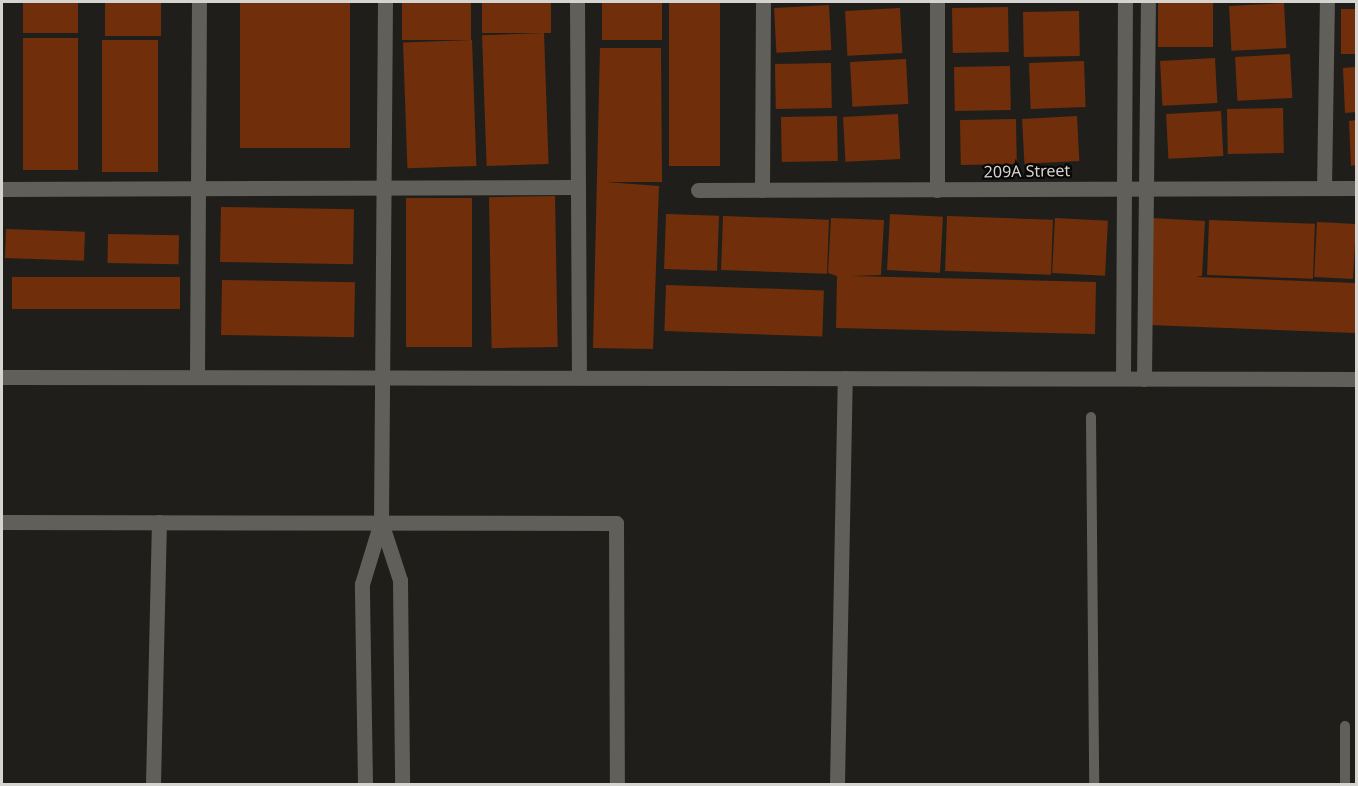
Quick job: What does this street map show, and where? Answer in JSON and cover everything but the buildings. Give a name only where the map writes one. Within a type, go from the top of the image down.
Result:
[{"type":"street","points":[[197,377],[200,188],[199,2]]},
{"type":"street","points":[[365,784],[362,584],[381,522],[385,2]]},
{"type":"street","points":[[577,2],[579,374]]},
{"type":"street","points":[[762,190],[763,2]]},
{"type":"street","points":[[937,2],[937,190]]},
{"type":"street","points":[[1123,378],[1125,2]]},
{"type":"street","points":[[1144,379],[1148,2]]},
{"type":"street","points":[[1324,188],[1327,2]]},
{"type":"street","points":[[2,189],[578,187]]},
{"type":"street","name":"209A Street","points":[[698,190],[1356,188]]},
{"type":"street","points":[[2,377],[579,374],[845,378],[1356,379]]},
{"type":"street","points":[[837,784],[845,378]]},
{"type":"street","points":[[2,522],[616,523],[617,784]]},
{"type":"street","points":[[153,784],[159,522]]},
{"type":"street","points":[[381,522],[400,580],[402,784]]},
{"type":"lane","points":[[1091,417],[1094,784]]},
{"type":"lane","points":[[1345,726],[1345,784]]}]
